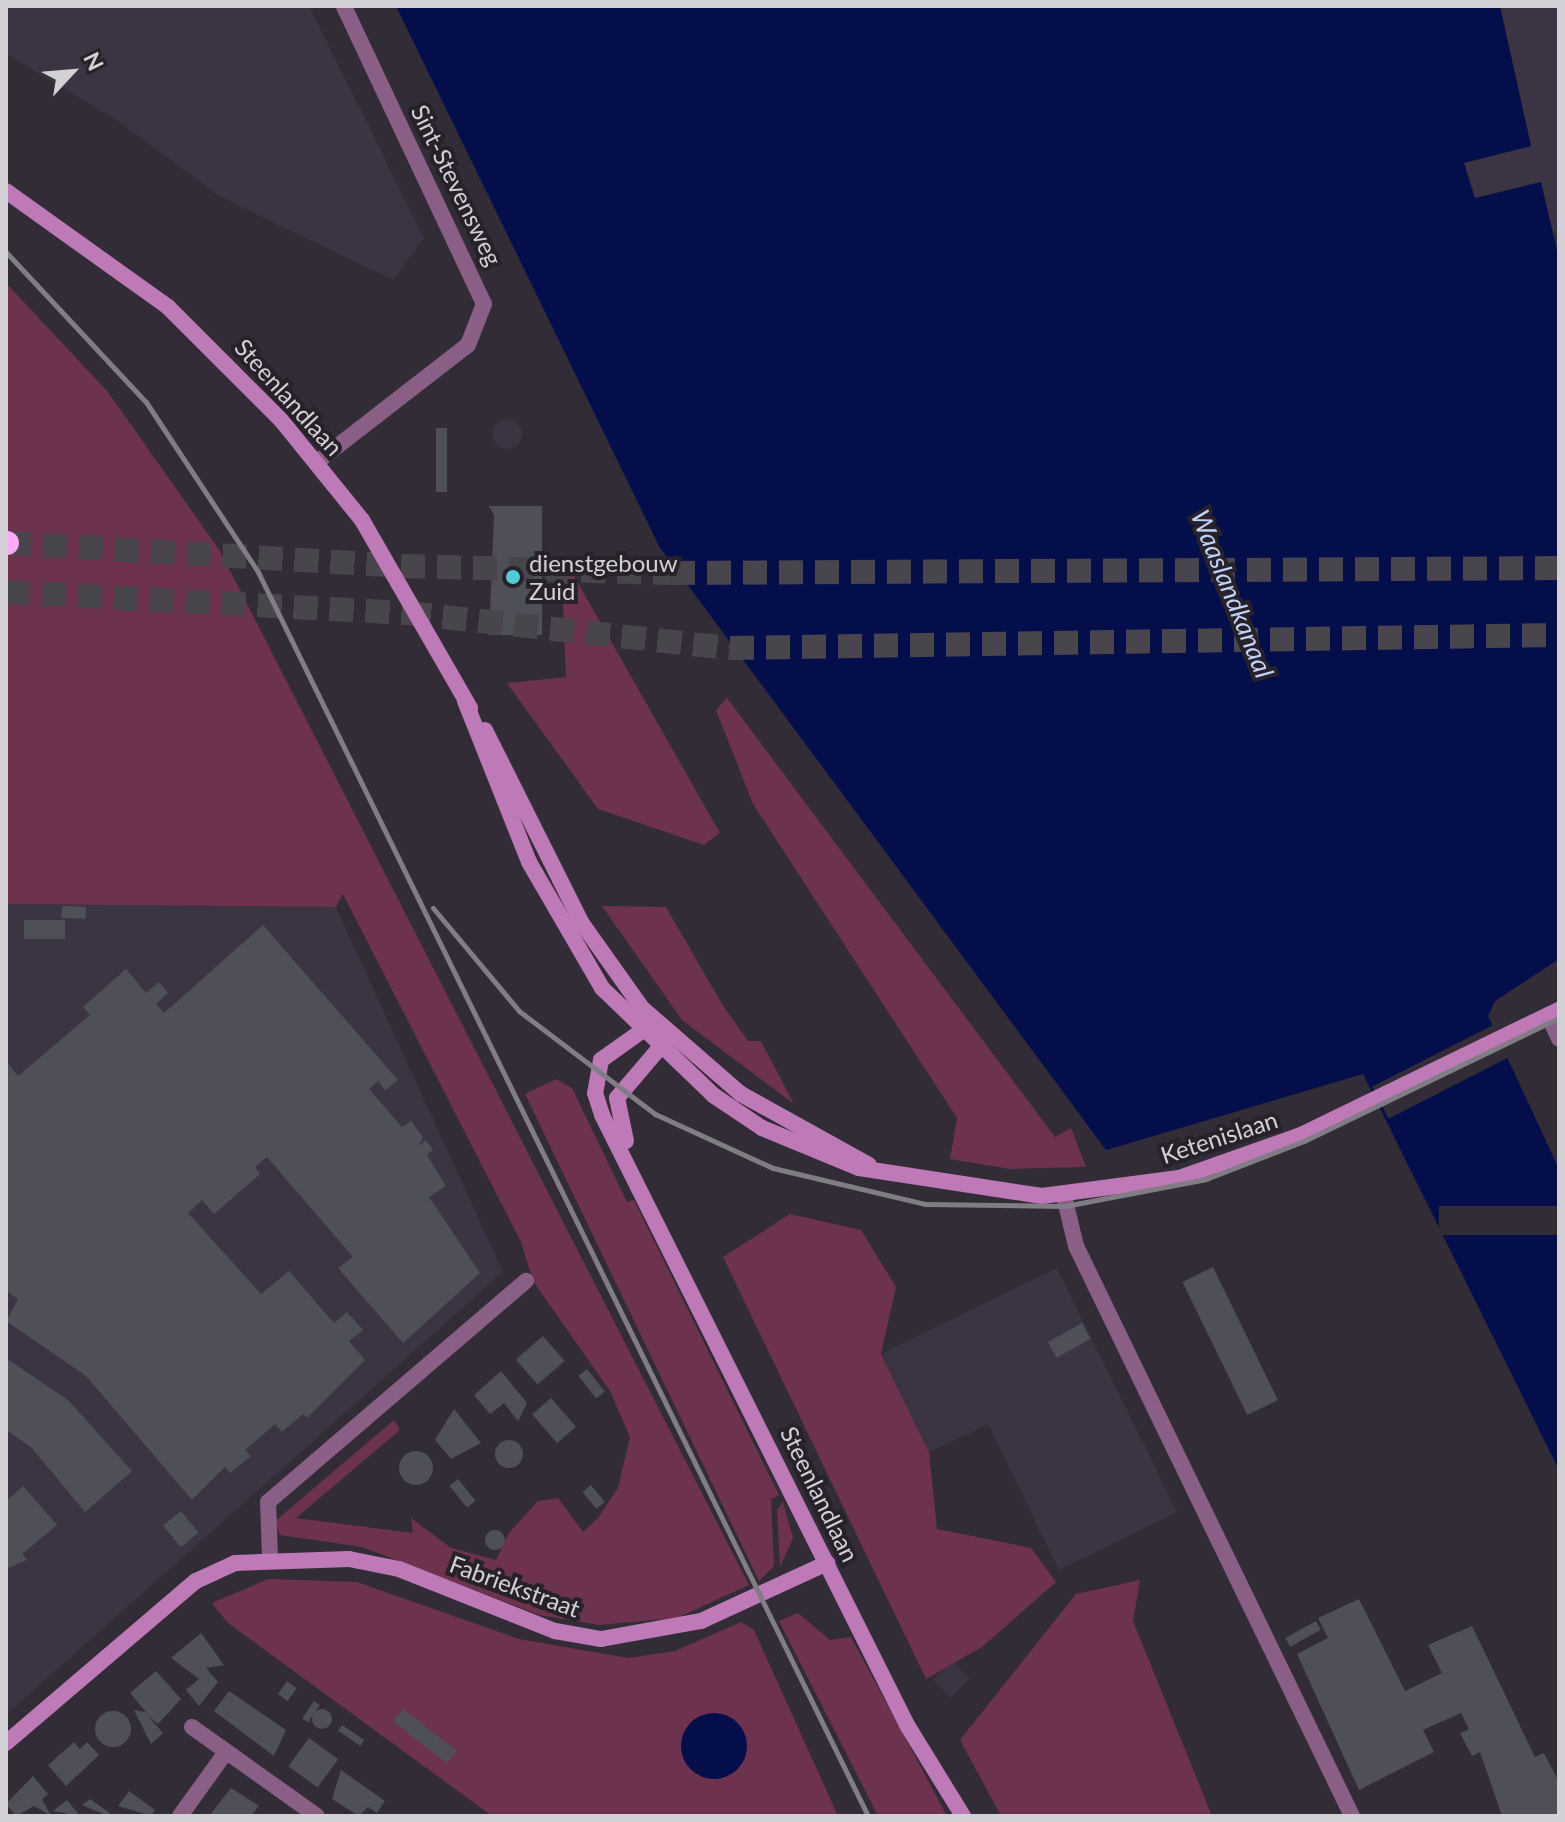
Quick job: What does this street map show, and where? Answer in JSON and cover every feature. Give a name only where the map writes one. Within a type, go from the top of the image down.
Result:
[{"type":"main road","name":"Steenlandlaan","points":[[6,191],[168,307],[317,462],[402,582],[581,922],[657,1023],[663,1043]]},
{"type":"main road","name":"Steenlandlaan","points":[[465,701],[549,903],[581,960],[640,1031],[663,1043]]},
{"type":"main road","name":"Ketenislaan","points":[[663,1043],[762,1128],[812,1153],[988,1192],[1064,1196],[1210,1170],[1376,1097],[1553,1012]]},
{"type":"main road","name":"Steenlandlaan","points":[[657,1023],[607,1050],[595,1093],[907,1725],[963,1816]]},
{"type":"main road","name":"Steenlandlaan","points":[[644,1189],[615,1112],[624,1084],[663,1043]]},
{"type":"main road","name":"Fabriekstraat","points":[[6,1743],[196,1581],[270,1558],[349,1559],[399,1569],[555,1631],[601,1639],[701,1621],[827,1563]]},
{"type":"street","name":"Sint-Stevensweg","points":[[317,462],[468,345],[484,304],[344,6]]},
{"type":"street","points":[[1553,1012],[1559,1039]]},
{"type":"street","points":[[1064,1196],[1076,1246],[1352,1816]]},
{"type":"street","points":[[270,1558],[268,1502],[526,1281]]},
{"type":"street","points":[[192,1727],[317,1816]]},
{"type":"street","points":[[180,1816],[226,1752]]},
{"type":"shaded area","points":[[6,6],[309,6],[424,238],[393,280],[219,196],[115,119],[6,54]]},
{"type":"shaded area","points":[[1500,6],[1559,6],[1559,233],[1553,233],[1541,182],[1474,199],[1464,162],[1531,146]]},
{"type":"shaded area","points":[[6,283],[108,392],[220,551],[749,1585],[677,1618],[599,1625],[539,1615],[362,1547],[280,1535],[274,1522],[394,1420],[400,1430],[296,1518],[413,1533],[411,1518],[451,1548],[496,1560],[509,1533],[538,1501],[558,1498],[583,1532],[598,1518],[618,1488],[630,1437],[610,1391],[533,1281],[521,1242],[343,894],[336,907],[6,904]]},
{"type":"shaded area","points":[[507,419],[518,423],[522,434],[518,445],[507,449],[496,445],[492,434],[496,423]]},
{"type":"shaded area","points":[[561,553],[720,833],[704,845],[598,809],[507,683],[566,677]]},
{"type":"shaded area","points":[[727,698],[1055,1137],[1071,1128],[1086,1167],[1010,1169],[950,1159],[957,1118],[753,804],[716,710]]},
{"type":"shaded area","points":[[6,904],[336,907],[503,1272],[6,1715]]},
{"type":"shaded area","points":[[602,906],[666,907],[722,1004],[748,1041],[761,1041],[794,1104],[682,1020]]},
{"type":"shaded area","points":[[556,1079],[572,1088],[627,1202],[634,1200],[779,1495],[771,1499],[774,1566],[759,1581],[525,1094]]},
{"type":"shaded area","points":[[790,1214],[861,1230],[896,1287],[881,1354],[929,1452],[937,1529],[1031,1548],[1056,1582],[982,1647],[926,1679],[723,1257]]},
{"type":"shaded area","points":[[1057,1268],[1177,1512],[1059,1570],[988,1424],[929,1452],[881,1354]]},
{"type":"shaded area","points":[[783,1502],[793,1538],[780,1567],[777,1510]]},
{"type":"shaded area","points":[[268,1579],[357,1582],[519,1639],[628,1658],[675,1651],[741,1622],[754,1630],[838,1816],[492,1816],[228,1623],[212,1603]]},
{"type":"shaded area","points":[[1140,1580],[1133,1621],[1212,1816],[1001,1816],[960,1740],[1076,1594]]},
{"type":"shaded area","points":[[798,1613],[830,1640],[851,1637],[947,1816],[878,1816],[779,1621]]},
{"type":"shaded area","points":[[952,1661],[970,1679],[951,1698],[933,1680]]},
{"type":"water","name":"Waaslandkanaal","points":[[396,6],[1500,6],[1531,146],[1464,163],[1475,198],[1541,182],[1559,259],[1559,959],[1495,1001],[1488,1016],[1559,1169],[1559,1470],[1363,1074],[1106,1150],[659,546]]},
{"type":"water","points":[[714,1713],[727,1716],[737,1723],[744,1733],[747,1746],[744,1759],[737,1769],[727,1776],[714,1779],[701,1776],[691,1769],[684,1759],[681,1746],[684,1733],[691,1723],[701,1716]]},
{"type":"pier","points":[[1495,1024],[1511,1056],[1388,1119],[1372,1087]]},
{"type":"pier","points":[[1439,1206],[1559,1206],[1559,1235],[1439,1235]]},
{"type":"building","points":[[436,428],[447,428],[447,492],[436,492]]},
{"type":"building","name":"dienstgebouw Zuid","points":[[489,506],[542,506],[542,635],[489,635],[494,515]]},
{"type":"building","points":[[62,906],[86,907],[86,919],[62,918]]},
{"type":"building","points":[[24,920],[65,920],[65,939],[24,939]]},
{"type":"building","points":[[263,925],[398,1080],[385,1090],[378,1081],[369,1089],[402,1127],[411,1121],[423,1137],[419,1146],[426,1140],[433,1150],[427,1155],[446,1186],[429,1197],[480,1273],[403,1343],[338,1268],[353,1257],[267,1157],[255,1167],[260,1174],[214,1214],[202,1200],[188,1213],[261,1294],[289,1271],[334,1323],[347,1312],[363,1330],[349,1341],[365,1360],[307,1418],[303,1414],[282,1432],[275,1424],[245,1450],[251,1456],[230,1473],[225,1467],[192,1500],[86,1376],[6,1321],[18,1299],[6,1291],[6,1061],[18,1076],[90,1015],[83,1007],[126,969],[146,993],[159,982],[168,993],[156,1004],[164,1013]]},
{"type":"building","points":[[1213,1267],[1278,1400],[1247,1415],[1182,1282]]},
{"type":"building","points":[[1082,1323],[1091,1339],[1057,1358],[1048,1342]]},
{"type":"building","points":[[543,1336],[565,1361],[537,1385],[516,1360]]},
{"type":"building","points":[[6,1358],[68,1400],[132,1471],[85,1512],[31,1447],[6,1430]]},
{"type":"building","points":[[587,1369],[605,1392],[596,1399],[578,1376]]},
{"type":"building","points":[[501,1371],[527,1403],[518,1421],[504,1403],[490,1414],[474,1395]]},
{"type":"building","points":[[551,1398],[576,1427],[557,1443],[532,1414]]},
{"type":"building","points":[[454,1409],[481,1443],[451,1459],[435,1440]]},
{"type":"building","points":[[509,1440],[519,1444],[523,1454],[519,1464],[509,1468],[499,1464],[495,1454],[499,1444]]},
{"type":"building","points":[[416,1451],[428,1456],[433,1468],[428,1480],[416,1485],[404,1480],[399,1468],[404,1456]]},
{"type":"building","points":[[458,1479],[476,1501],[467,1508],[449,1486]]},
{"type":"building","points":[[591,1485],[605,1502],[596,1509],[582,1492]]},
{"type":"building","points":[[23,1486],[57,1525],[22,1554],[27,1560],[6,1569],[6,1501]]},
{"type":"building","points":[[181,1511],[199,1533],[181,1547],[163,1525]]},
{"type":"building","points":[[495,1530],[502,1533],[505,1540],[502,1547],[495,1550],[488,1547],[485,1540],[488,1533]]},
{"type":"building","points":[[1359,1599],[1405,1691],[1442,1673],[1428,1645],[1472,1626],[1535,1757],[1544,1753],[1559,1782],[1557,1816],[1502,1816],[1480,1752],[1472,1756],[1460,1733],[1469,1729],[1461,1713],[1423,1730],[1434,1752],[1359,1790],[1297,1654],[1328,1638],[1318,1618]]},
{"type":"building","points":[[1316,1621],[1321,1630],[1290,1647],[1285,1638]]},
{"type":"building","points":[[201,1633],[224,1665],[206,1668],[218,1682],[199,1706],[186,1690],[199,1679],[171,1658]]},
{"type":"building","points":[[156,1671],[181,1699],[158,1724],[148,1716],[163,1733],[151,1744],[134,1710],[146,1712],[130,1693]]},
{"type":"building","points":[[287,1681],[297,1688],[288,1701],[278,1694]]},
{"type":"building","points":[[229,1691],[286,1730],[274,1756],[214,1711]]},
{"type":"building","points":[[314,1701],[320,1705],[308,1722],[302,1718]]},
{"type":"building","points":[[322,1709],[329,1712],[332,1719],[329,1726],[322,1729],[315,1726],[312,1719],[315,1712]]},
{"type":"building","points":[[403,1709],[457,1751],[447,1763],[393,1722]]},
{"type":"building","points":[[113,1711],[125,1717],[131,1729],[125,1741],[113,1747],[101,1741],[95,1729],[101,1717]]},
{"type":"building","points":[[342,1725],[364,1740],[360,1746],[338,1731]]},
{"type":"building","points":[[309,1738],[338,1759],[318,1787],[288,1766]]},
{"type":"building","points":[[74,1742],[80,1749],[87,1742],[99,1755],[66,1786],[48,1765]]},
{"type":"building","points":[[341,1770],[385,1801],[377,1813],[368,1807],[359,1816],[332,1799]]},
{"type":"building","points":[[33,1776],[48,1794],[42,1799],[51,1816],[34,1806],[16,1816],[6,1804]]},
{"type":"building","points":[[231,1788],[259,1806],[251,1816],[209,1816]]},
{"type":"building","points":[[129,1791],[155,1810],[151,1816],[118,1806]]},
{"type":"building","points":[[90,1799],[110,1813],[108,1816],[82,1805]]},
{"type":"building","points":[[67,1800],[80,1816],[53,1811]]},
{"type":"tunnel","points":[[7,543],[401,566],[671,573],[1559,568]]},
{"type":"tunnel","points":[[6,592],[407,613],[730,648],[1559,635]]},
{"type":"railway","points":[[6,252],[146,402],[258,572],[868,1816]]},
{"type":"railway","points":[[433,908],[519,1011],[655,1114],[773,1168],[925,1204],[1065,1206],[1206,1179],[1304,1141],[1559,1018]]},
{"type":"place","name":"dienstgebouw Zuid","points":[[513,577]]}]
